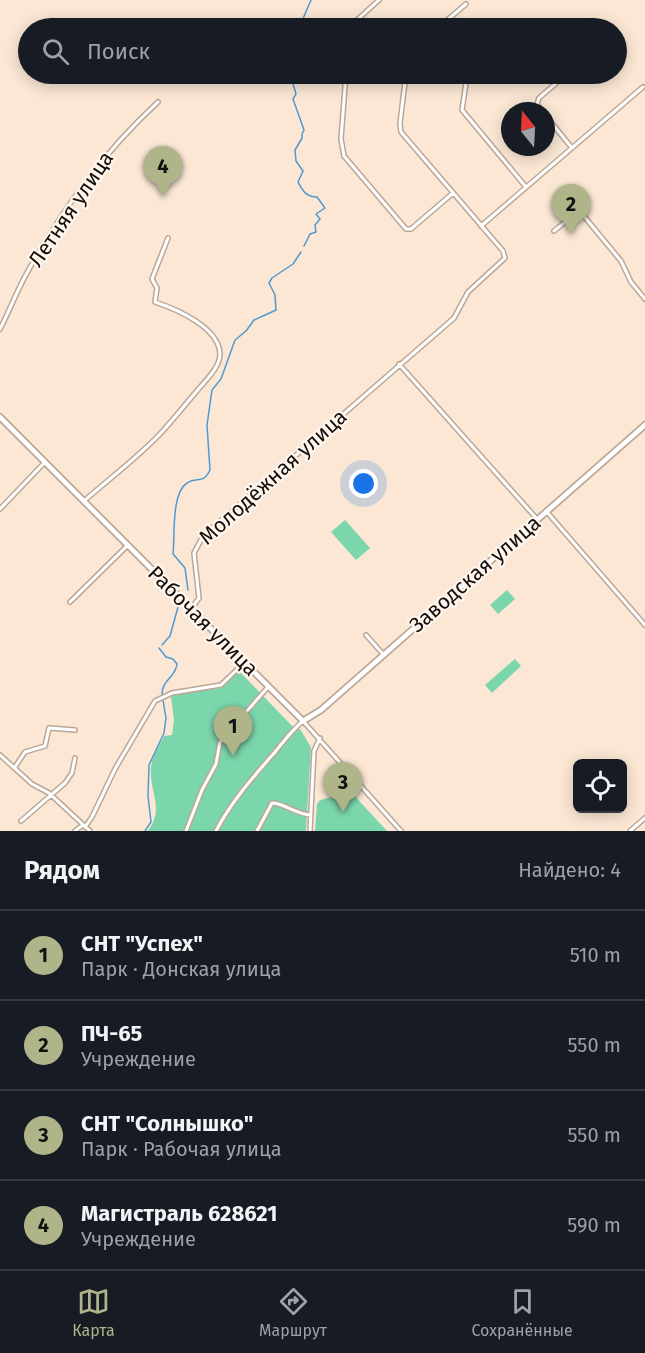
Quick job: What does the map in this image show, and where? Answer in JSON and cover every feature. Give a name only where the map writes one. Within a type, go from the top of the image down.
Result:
[{"type":"street","points":[[359,18],[379,0]]},
{"type":"street","points":[[450,18],[466,4]]},
{"type":"street","points":[[345,84],[341,139],[344,156],[406,229],[411,229],[453,193]]},
{"type":"street","name":"Молодёжная улица","points":[[191,609],[199,598],[194,553],[203,536],[454,318],[468,292],[503,261],[505,255],[503,251],[401,132],[405,84]]},
{"type":"street","points":[[466,84],[462,110],[526,187]]},
{"type":"street","points":[[538,102],[539,98],[555,84]]},
{"type":"street","points":[[481,226],[643,87]]},
{"type":"street","name":"Летняя улица","points":[[0,329],[28,271],[82,186],[107,153],[158,102]]},
{"type":"street","points":[[555,127],[572,148]]},
{"type":"street","points":[[554,231],[575,214],[583,215],[621,261],[631,282],[645,300]]},
{"type":"street","points":[[84,501],[160,434],[219,361],[220,352],[217,344],[199,323],[155,302],[157,288],[152,279],[168,238]]},
{"type":"street","points":[[399,364],[537,519]]},
{"type":"street","name":"Рабочая улица","points":[[0,417],[320,738],[401,831]]},
{"type":"street","name":"Заводская улица","points":[[303,721],[321,710],[645,425]]},
{"type":"street","points":[[0,509],[45,462]]},
{"type":"street","points":[[546,511],[645,625]]},
{"type":"street","points":[[70,602],[128,545]]},
{"type":"street","points":[[366,635],[383,654]]},
{"type":"street","points":[[75,831],[84,826],[92,817],[115,769],[152,705],[167,695],[221,685],[244,663]]},
{"type":"street","points":[[186,831],[202,790],[216,764],[220,742],[268,687]]},
{"type":"street","points":[[216,831],[251,779],[303,721]]},
{"type":"street","points":[[15,767],[25,752],[45,746],[49,728],[75,730]]},
{"type":"street","points":[[310,831],[314,751],[320,738]]},
{"type":"street","points":[[0,754],[32,784],[51,795],[90,831]]},
{"type":"street","points":[[21,821],[70,777],[75,758]]},
{"type":"street","points":[[257,831],[272,803],[278,803],[297,813],[311,815]]},
{"type":"street","points":[[630,831],[645,818]]},
{"type":"green space","points":[[345,520],[370,548],[356,560],[331,532]]},
{"type":"green space","points":[[507,590],[515,599],[498,614],[490,605]]},
{"type":"green space","points":[[515,659],[521,666],[492,693],[485,685]]},
{"type":"green space","points":[[239,671],[295,729],[300,729],[311,747],[306,831],[148,831],[153,822],[156,807],[151,767],[154,755],[164,736],[172,735],[174,720],[171,697],[173,694],[223,686]]},
{"type":"green space","points":[[351,792],[387,831],[315,831],[317,804],[320,800]]},
{"type":"waterway","points":[[303,18],[311,0]]},
{"type":"waterway","points":[[293,84],[296,94],[293,99],[304,130],[295,150],[296,161],[303,171],[298,182],[305,193],[317,197],[325,208],[316,214],[320,219],[315,225],[316,232],[310,234],[304,246]]},
{"type":"waterway","points":[[188,590],[185,568],[173,554],[176,505],[182,488],[191,481],[202,479],[210,470],[207,425],[212,390],[221,379],[235,340],[254,320],[276,310],[275,295],[269,283],[272,278],[293,264],[301,252]]},
{"type":"waterway","points":[[162,645],[170,636],[178,607]]},
{"type":"waterway","points":[[159,648],[166,657],[173,659],[177,664],[164,685],[162,694]]},
{"type":"waterway","points":[[145,831],[151,822],[148,796],[149,765],[164,733],[166,718],[163,700]]},
{"type":"place","name":"Магистраль 628621","points":[[163,196]]},
{"type":"place","name":"ПЧ-65","points":[[571,234]]},
{"type":"place","name":"СНТ \"Успех\"","points":[[233,756]]},
{"type":"place","name":"СНТ \"Солнышко\"","points":[[343,812]]}]
